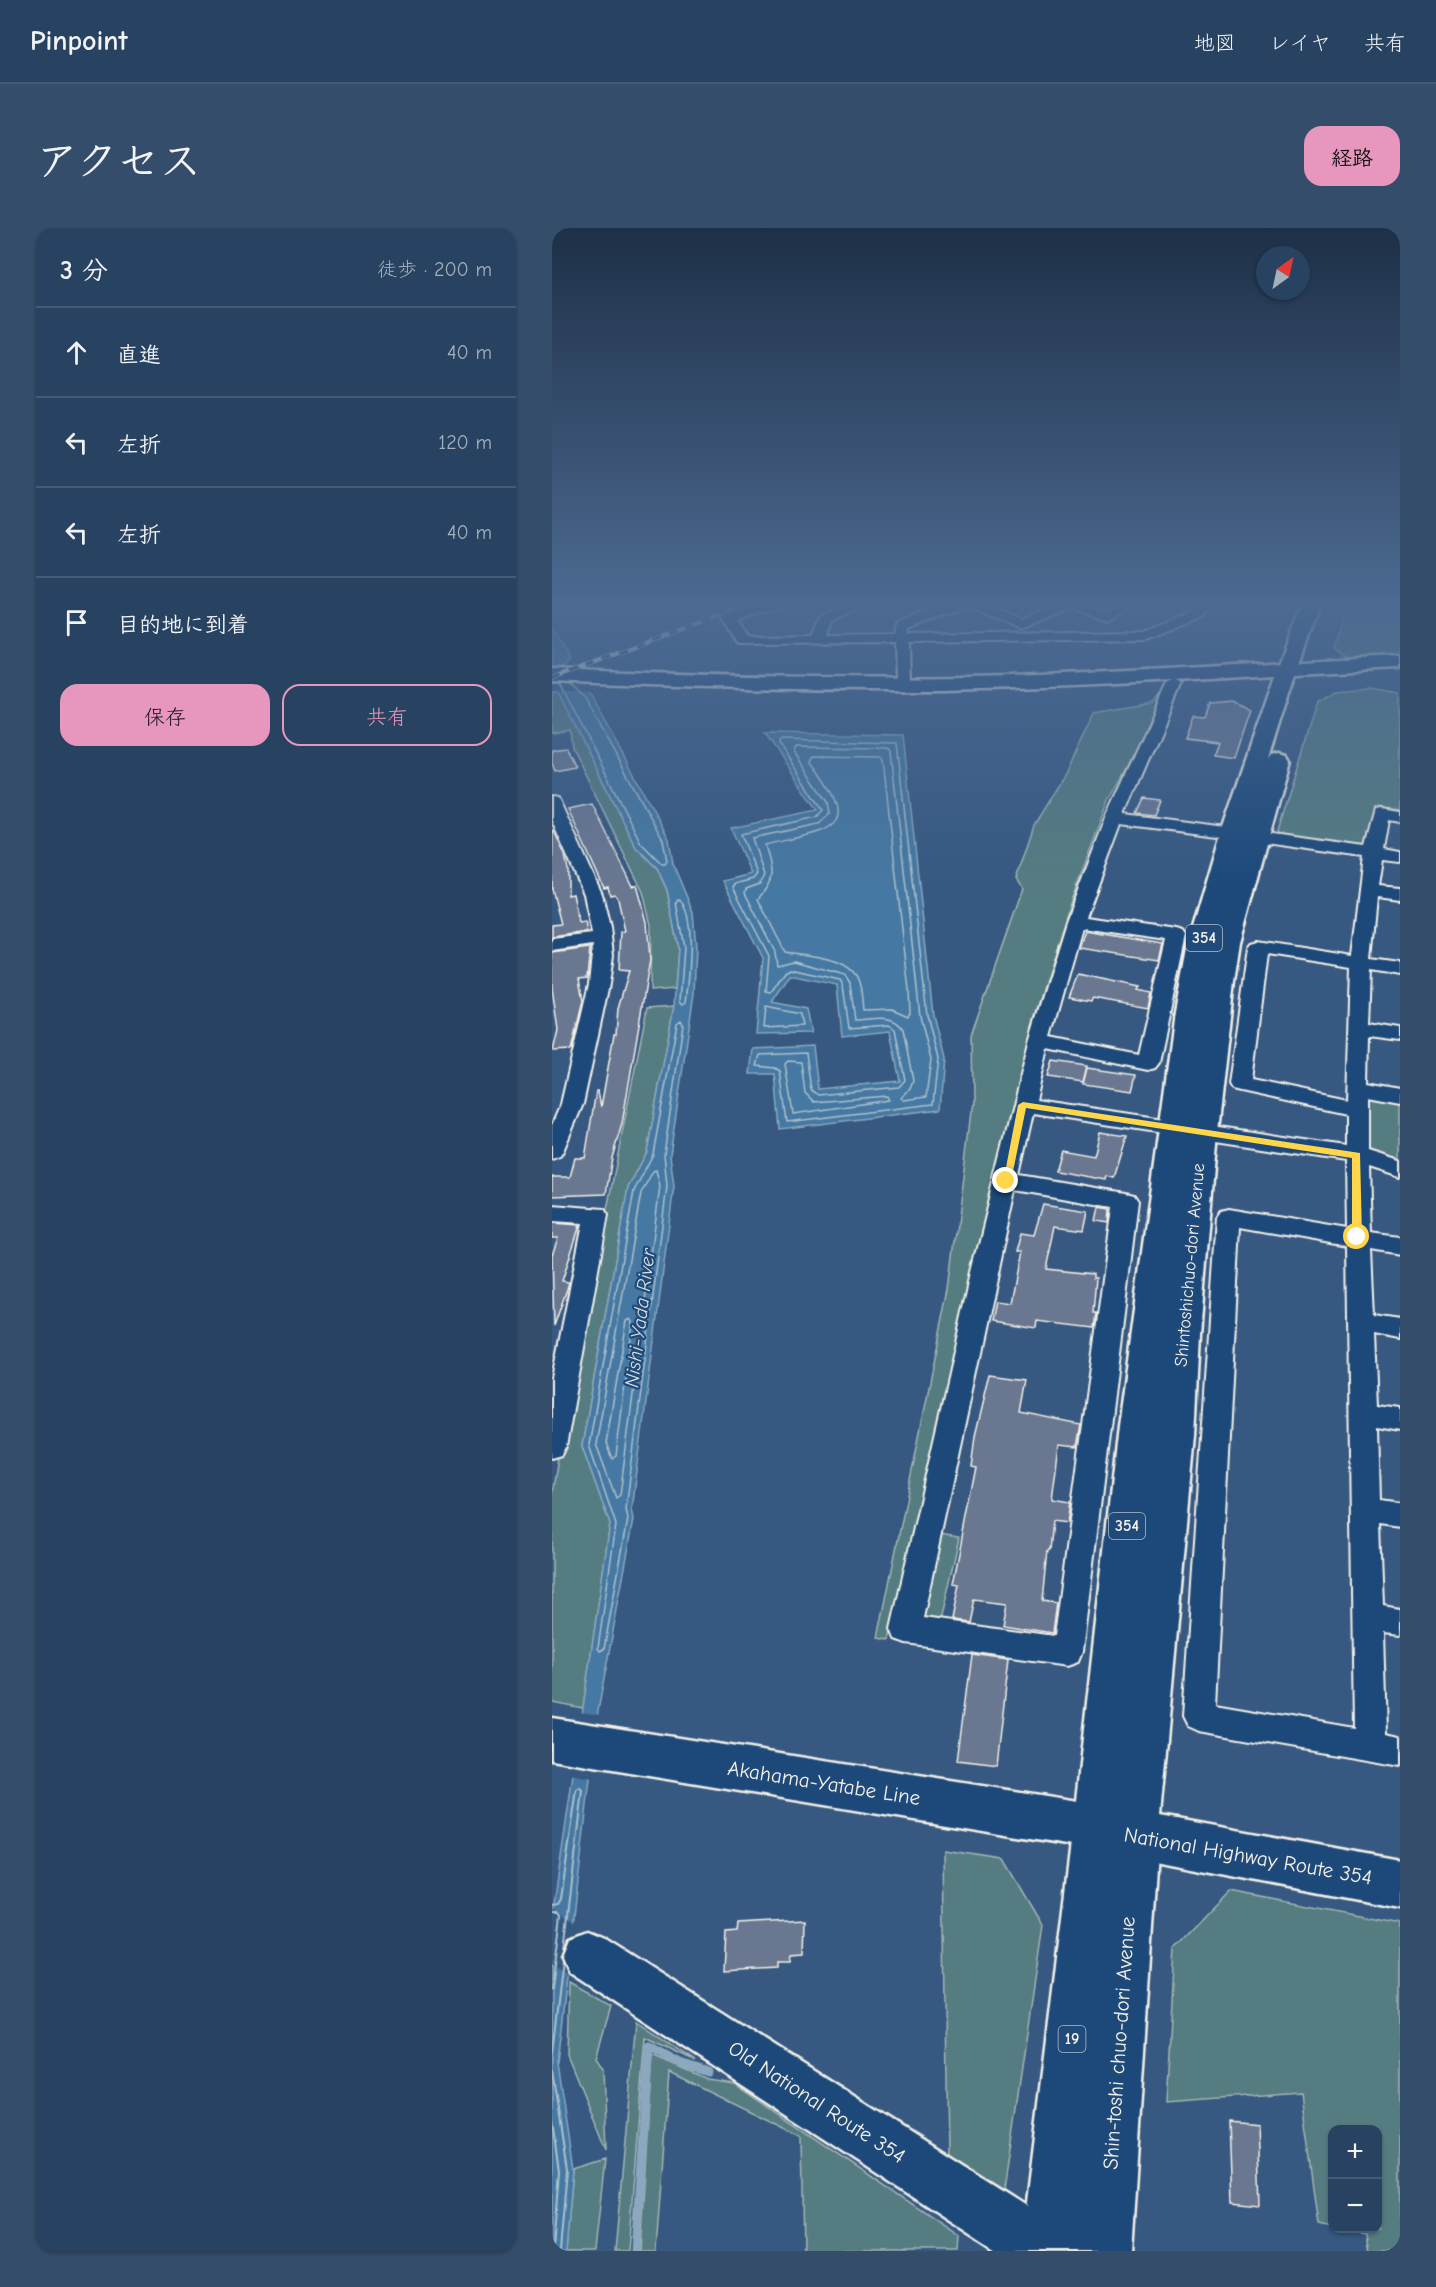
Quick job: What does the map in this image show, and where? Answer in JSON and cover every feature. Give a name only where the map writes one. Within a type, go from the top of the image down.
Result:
[{"type":"main road","name":"Shintoshichuo-dori Avenue","points":[[1115,1831],[1176,1435],[1182,1334],[1189,1013],[1200,949],[1245,835],[1286,696]]},
{"type":"main road","name":"Akahama-Yatabe Line","points":[[552,1738],[1115,1831]]},
{"type":"main road","name":"National Highway Route 354","points":[[1115,1831],[1400,1884]]},
{"type":"main road","name":"19","points":[[1048,2251],[1115,1831]]},
{"type":"main road","name":"Shin-toshi chuo-dori Avenue","points":[[1102,2251],[1115,1831]]},
{"type":"main road","name":"Old National Route 354","points":[[587,1955],[1048,2251]]},
{"type":"street","points":[[1006,1181],[1126,1201],[1067,1652],[906,1629],[984,1272],[1039,1041],[1075,921],[1115,818],[1169,696]]},
{"type":"street","points":[[552,1151],[572,1104],[599,984],[602,938],[593,894],[555,814]]},
{"type":"street","points":[[1400,817],[1382,814],[1373,853],[1362,963],[1357,1087],[1357,1237],[1364,1414],[1368,1617],[1385,1748],[1199,1716],[1229,1217],[1357,1237],[1400,1246]]},
{"type":"street","points":[[1115,818],[1400,857]]},
{"type":"street","points":[[1369,890],[1400,894]]},
{"type":"street","points":[[1039,1041],[1148,1063],[1176,936],[1075,921]]},
{"type":"street","points":[[552,945],[602,938]]},
{"type":"street","points":[[1357,1109],[1240,1084],[1258,946],[1400,969]]},
{"type":"street","points":[[1358,1028],[1400,1034]]},
{"type":"street","points":[[1357,1087],[1400,1095]]},
{"type":"street","points":[[1023,1105],[1357,1155],[1400,1169]]},
{"type":"street","points":[[552,1213],[596,1215],[552,1448]]},
{"type":"street","points":[[1360,1322],[1400,1329]]},
{"type":"street","points":[[1364,1414],[1400,1419]]},
{"type":"street","points":[[1366,1510],[1400,1515]]},
{"type":"street","points":[[1368,1617],[1400,1622]]},
{"type":"green space","points":[[552,696],[560,696],[636,847],[657,868],[667,890],[678,948],[675,989],[650,991],[651,925],[643,892],[572,747],[570,730],[552,733]]},
{"type":"green space","points":[[1160,696],[1131,761],[1109,800],[1069,906],[1032,1025],[889,1640],[878,1638],[949,1289],[972,1104],[971,1035],[1022,889],[1016,880],[1034,825],[1066,773],[1094,713],[1153,703]]},
{"type":"green space","points":[[1327,696],[1400,696],[1400,810],[1379,807],[1372,847],[1282,837],[1277,831],[1317,702]]},
{"type":"green space","points":[[674,1006],[647,1152],[628,1188],[582,1446],[610,1524],[583,1708],[552,1702],[552,1495],[647,1008]]},
{"type":"green space","points":[[1372,1095],[1400,1100],[1400,1163],[1370,1154],[1366,1149],[1365,1097]]},
{"type":"green space","points":[[939,1535],[959,1538],[940,1622],[928,1621],[921,1613]]},
{"type":"green space","points":[[943,1850],[1004,1859],[1043,1925],[1004,2190],[947,2157]]},
{"type":"green space","points":[[1231,1891],[1400,1924],[1400,2251],[1368,2251],[1365,2234],[1359,2233],[1382,2233],[1382,2125],[1328,2125],[1328,2227],[1319,2225],[1301,2092],[1166,2102],[1175,1949]]},
{"type":"green space","points":[[569,1982],[611,2006],[596,2058],[603,2069],[606,2150],[567,2054]]},
{"type":"green space","points":[[636,2021],[696,2061],[645,2037],[628,2251],[615,2251]]},
{"type":"green space","points":[[652,2055],[707,2079],[734,2083],[959,2236],[958,2251],[803,2251],[801,2136],[669,2072],[656,2251],[640,2251]]},
{"type":"green space","points":[[605,2159],[595,2251],[566,2251],[573,2169]]},
{"type":"water","name":"Nishi-Yada River","points":[[560,696],[592,696],[669,839],[673,864],[693,912],[696,947],[694,993],[670,1155],[674,1186],[632,1510],[634,1519],[598,1711],[557,2062],[573,2169],[566,2251],[552,2251],[552,1918],[610,1524],[582,1446],[628,1188],[647,1152],[674,1006],[678,948],[667,890],[657,868],[636,847]]},
{"type":"water","points":[[765,733],[903,735],[933,1015],[944,1059],[940,1109],[780,1129],[775,1074],[750,1074],[753,1049],[813,1046],[818,1089],[900,1081],[890,1031],[842,1036],[837,985],[790,975],[772,1002],[806,1009],[811,1033],[756,1034],[763,958],[723,881],[751,874],[731,828],[818,810]]},
{"type":"pier","points":[[579,1712],[601,1715],[593,1779],[570,1775]]},
{"type":"pier","points":[[552,1908],[576,1923],[570,1976],[552,1964]]},
{"type":"building","points":[[1233,701],[1250,710],[1234,758],[1213,755],[1218,742],[1185,738],[1193,716],[1205,717],[1210,703]]},
{"type":"building","points":[[566,748],[575,767],[555,771],[552,763],[552,750]]},
{"type":"building","points":[[1144,798],[1160,800],[1154,815],[1137,813]]},
{"type":"building","points":[[592,804],[633,886],[637,885],[647,922],[650,960],[622,1124],[612,1158],[606,1194],[552,1196],[552,1177],[570,1177],[575,1158],[585,1158],[596,1091],[598,1091],[601,1107],[614,1034],[616,1034],[618,1008],[629,971],[619,970],[621,932],[625,931],[618,899],[615,894],[610,895],[608,887],[604,888],[568,809]]},
{"type":"building","points":[[553,829],[565,855],[568,870],[568,895],[573,894],[579,923],[585,922],[587,932],[552,937],[552,925],[561,924],[552,889]]},
{"type":"building","points":[[1085,931],[1163,944],[1159,960],[1079,948]]},
{"type":"building","points":[[590,948],[587,978],[579,979],[583,1001],[571,1050],[553,1051],[558,1030],[552,988],[552,953]]},
{"type":"building","points":[[1078,974],[1140,987],[1138,990],[1151,993],[1148,1008],[1093,998],[1091,1001],[1069,997]]},
{"type":"building","points":[[1053,1061],[1087,1066],[1083,1082],[1048,1077]]},
{"type":"building","points":[[1087,1068],[1136,1075],[1132,1091],[1083,1084]]},
{"type":"building","points":[[1100,1132],[1127,1136],[1114,1178],[1107,1176],[1106,1180],[1055,1171],[1061,1150],[1094,1156]]},
{"type":"building","points":[[1043,1204],[1088,1211],[1084,1230],[1055,1226],[1046,1269],[1093,1274],[1093,1278],[1096,1278],[1094,1328],[1037,1321],[1036,1328],[991,1321],[995,1301],[1010,1303],[1020,1252],[1015,1252],[1020,1233],[1034,1235]]},
{"type":"building","points":[[1099,1207],[1110,1209],[1109,1223],[1096,1221]]},
{"type":"building","points":[[552,1223],[580,1225],[562,1281],[569,1282],[554,1326],[552,1255],[558,1238],[552,1238]]},
{"type":"building","points":[[990,1375],[1027,1380],[1021,1413],[1081,1425],[1077,1447],[1059,1445],[1052,1499],[1070,1502],[1067,1523],[1052,1521],[1049,1551],[1047,1551],[1042,1601],[1056,1603],[1052,1633],[1003,1625],[1007,1603],[974,1599],[969,1622],[952,1620],[959,1585],[953,1584],[976,1467],[971,1466],[975,1437]]},
{"type":"building","points":[[972,1655],[1008,1660],[996,1766],[958,1761]]},
{"type":"building","points":[[805,1920],[804,1953],[791,1954],[790,1962],[777,1962],[777,1968],[724,1971],[726,1933],[737,1932],[738,1924]]},
{"type":"building","points":[[1229,2121],[1257,2124],[1260,2205],[1232,2202]]},
{"type":"waterway","points":[[635,2251],[649,2046],[680,2063],[708,2072]]},
{"type":"route","points":[[1006,1181],[1023,1105],[1357,1155],[1357,1237]]}]
